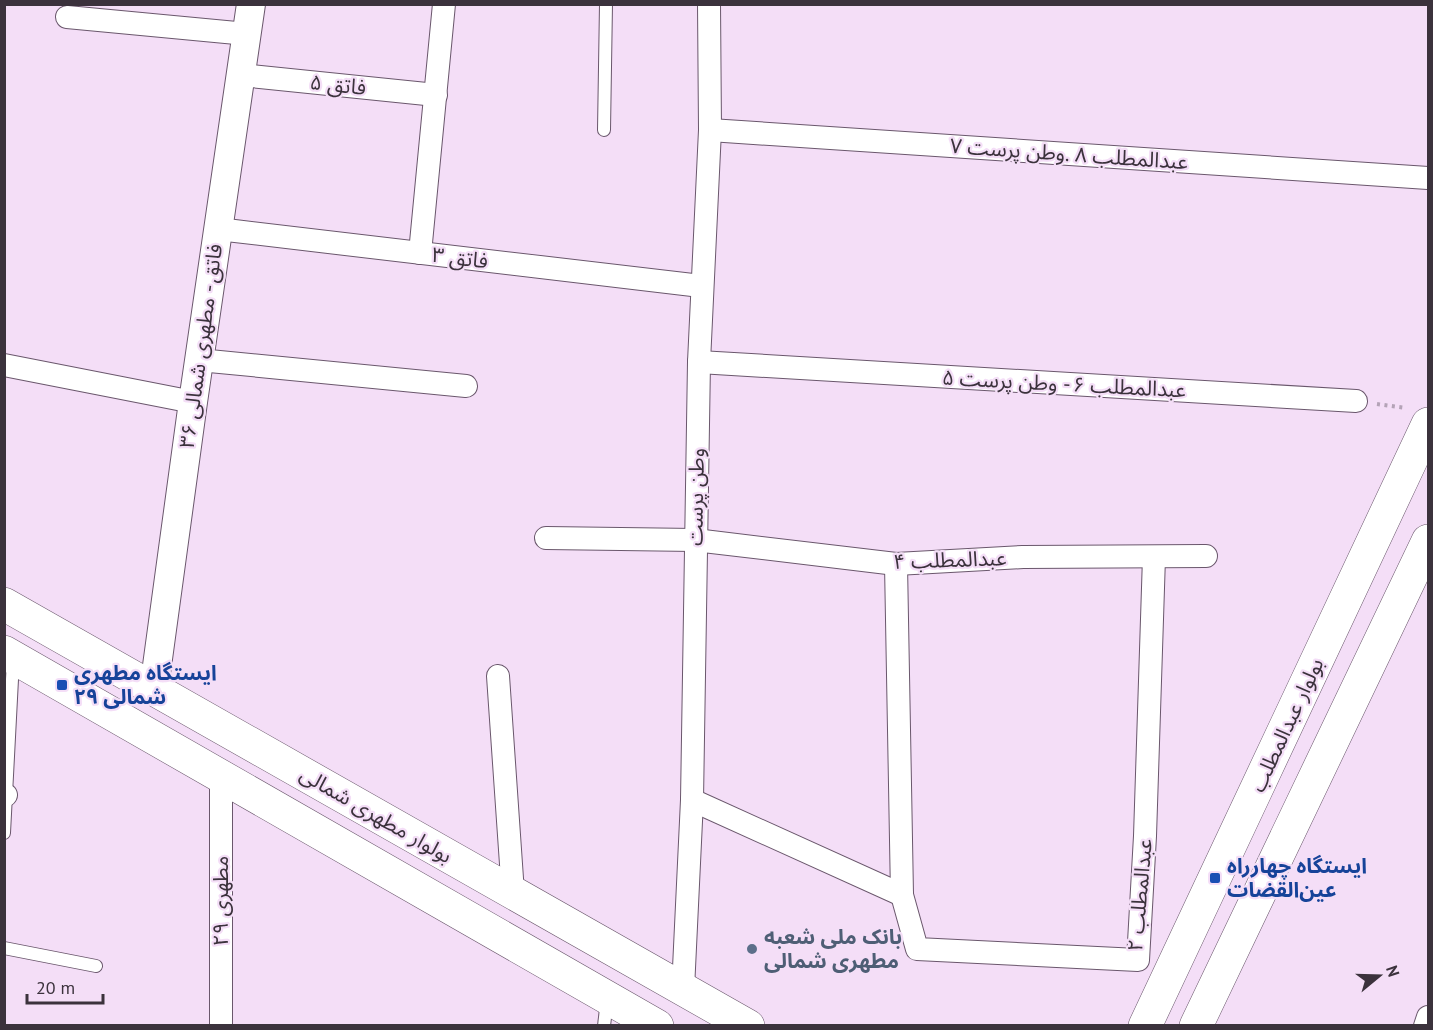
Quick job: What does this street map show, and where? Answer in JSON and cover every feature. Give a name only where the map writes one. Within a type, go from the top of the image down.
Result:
[{"type":"main road","name":"بولوار عبدالمطلب","points":[[1145,1026],[1418,416]]},
{"type":"main road","points":[[1196,1026],[1428,541]]},
{"type":"main road","name":"بولوار مطهری شمالی","points":[[4,604],[748,1026]]},
{"type":"main road","name":"بولوار مطهری شمالی","points":[[9,655],[561,970],[606,1011],[657,1026]]},
{"type":"main road","points":[[561,970],[581,931]]},
{"type":"street","name":"فاتق - مطهری شمالی ۳۶","points":[[154,688],[192,402],[251,4]]},
{"type":"street","points":[[420,253],[444,4]]},
{"type":"street","name":"وطن پرست","points":[[683,989],[692,800],[701,286],[710,130],[709,4]]},
{"type":"street","points":[[68,17],[247,34]]},
{"type":"street","name":"فاتق ۵","points":[[241,75],[436,95]]},
{"type":"street","name":"عبدالمطلب ۸ .وطن پرست ۷","points":[[710,130],[1428,178]]},
{"type":"street","name":"فاتق ۳","points":[[218,229],[701,286]]},
{"type":"street","points":[[199,360],[466,386]]},
{"type":"street","name":"عبدالمطلب ۶ - وطن پرست ۵","points":[[699,362],[1356,401]]},
{"type":"street","points":[[4,364],[192,402]]},
{"type":"street","name":"عبدالمطلب ۴","points":[[546,538],[695,540],[896,564],[1023,557],[1206,556]]},
{"type":"street","name":"عبدالمطلب ۲","points":[[902,895],[917,949],[1138,960],[1145,836],[1154,557]]},
{"type":"street","points":[[692,800],[902,895],[896,564]]},
{"type":"street","points":[[498,676],[513,892]]},
{"type":"street","name":"مطهری ۲۹","points":[[221,776],[221,1026]]},
{"type":"street","points":[[1425,1026],[1428,1017]]},
{"type":"lane","points":[[604,130],[606,4]]},
{"type":"lane","points":[[4,833],[9,655]]},
{"type":"lane","points":[[4,948],[96,966]]},
{"type":"path","points":[[1356,401],[1418,416]]},
{"type":"place","name":"ایستگاه مطهری شمالی ۲۹","points":[[62,685]]},
{"type":"place","name":"ایستگاه چهارراه عین‌القضات","points":[[1215,878]]},
{"type":"place","name":"بانک ملی شعبه مطهری شمالی","points":[[752,949]]}]
